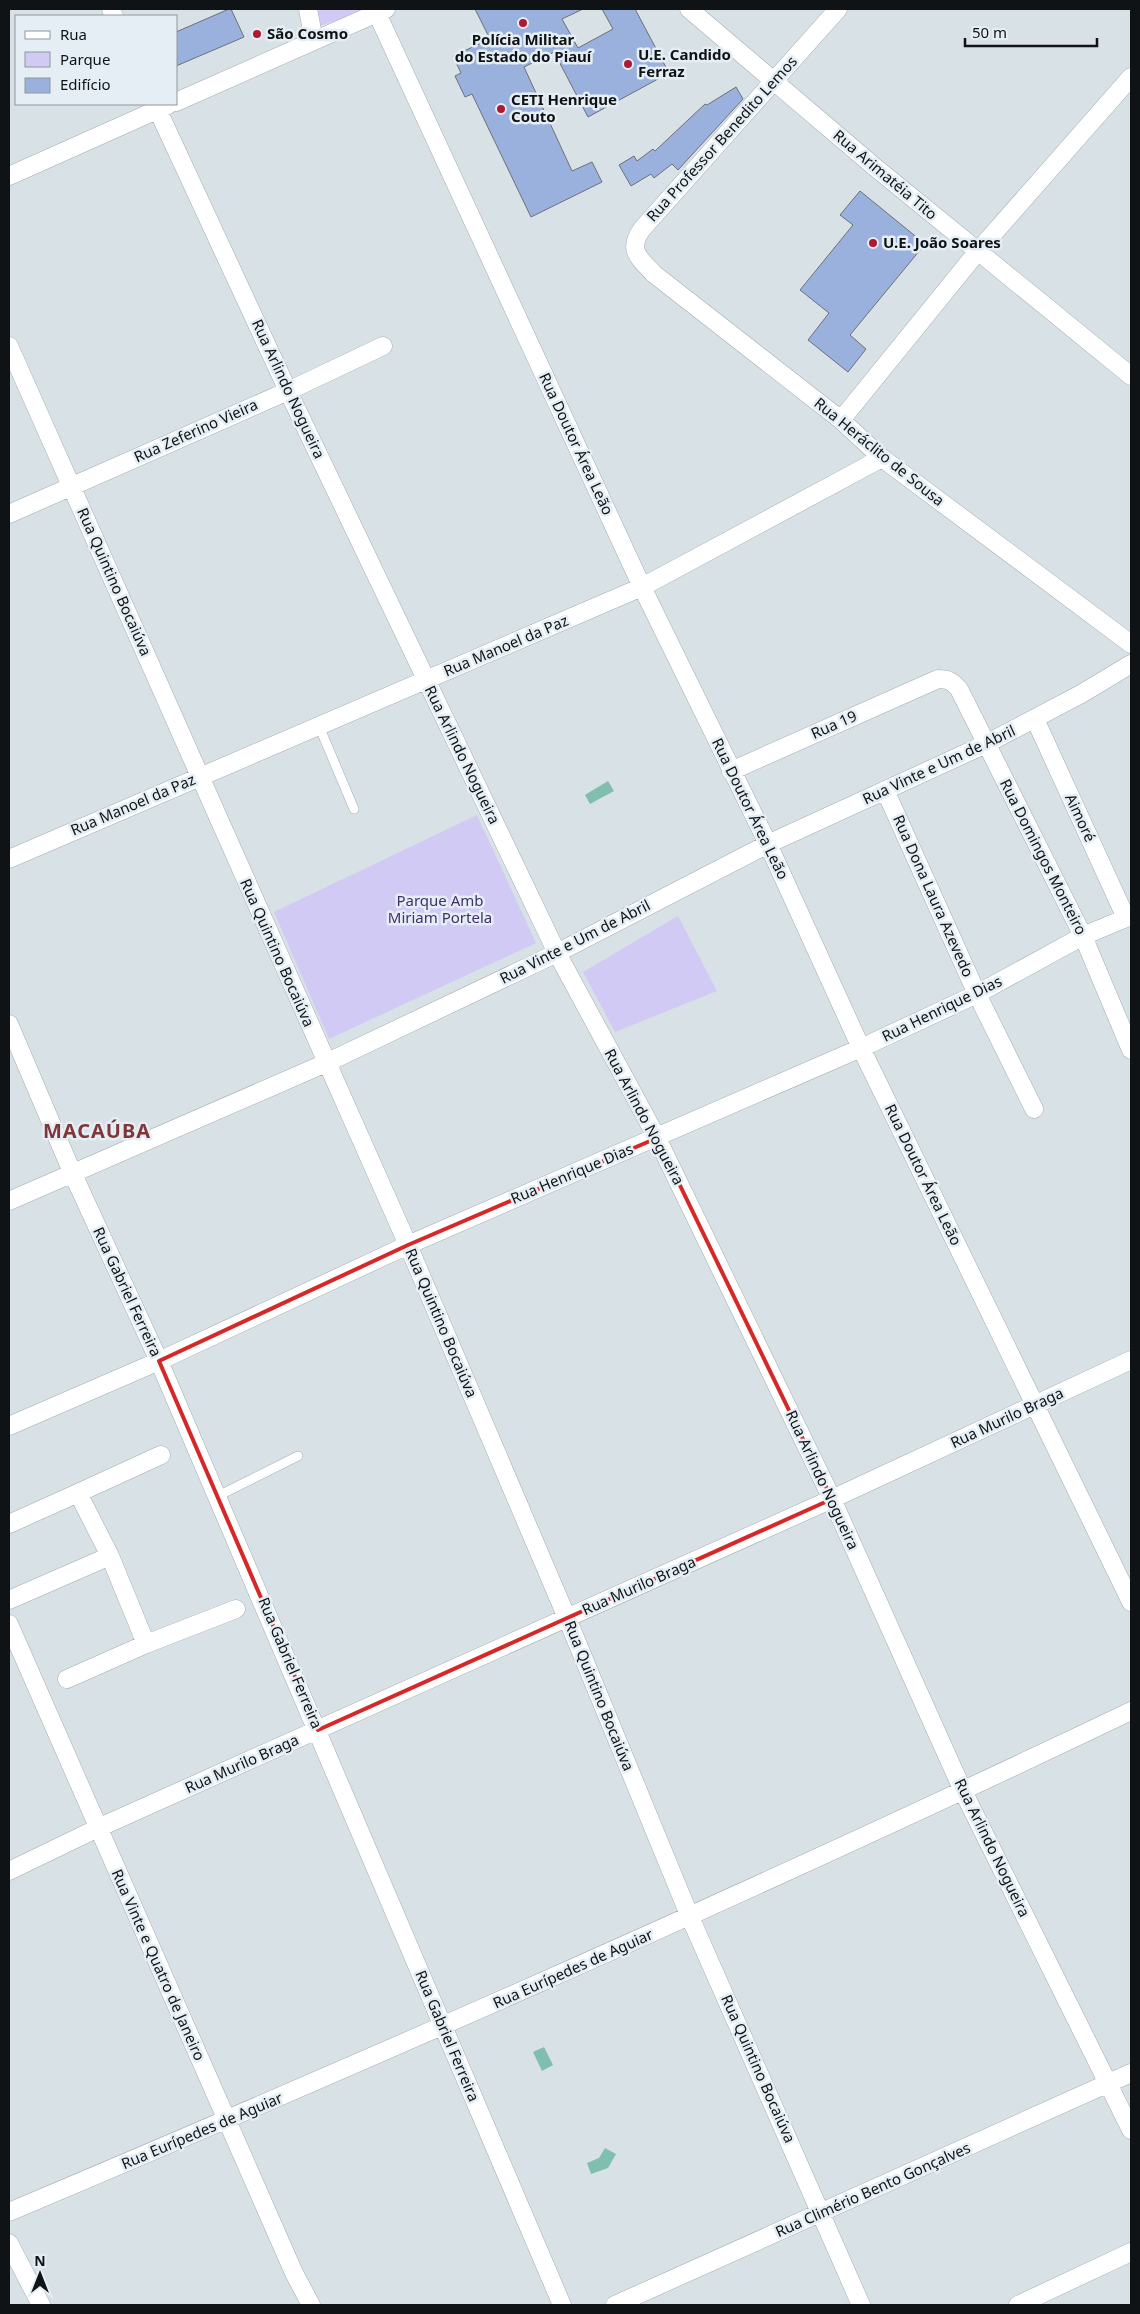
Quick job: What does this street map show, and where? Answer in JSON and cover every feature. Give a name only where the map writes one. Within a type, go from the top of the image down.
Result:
[{"type":"street","points":[[308,9],[314,41]]},
{"type":"street","name":"Rua Arimatéia Tito","points":[[689,9],[774,82],[1131,376]]},
{"type":"street","name":"Rua Professor Benedito Lemos","points":[[654,274],[638,257],[635,249],[635,239],[838,9]]},
{"type":"street","points":[[178,101],[379,10]]},
{"type":"street","name":"Rua Doutor Área Leão","points":[[379,10],[642,587],[768,844],[861,1048],[1131,1602]]},
{"type":"street","points":[[840,420],[978,251],[1131,77]]},
{"type":"street","points":[[9,176],[162,106]]},
{"type":"street","name":"Rua Arlindo Nogueira","points":[[162,106],[288,391],[426,680],[557,953],[657,1138],[832,1499],[963,1791],[1131,2130]]},
{"type":"street","name":"Rua Heráclito de Sousa","points":[[654,274],[840,420],[882,458],[1131,644]]},
{"type":"street","name":"Rua Quintino Bocaiúva","points":[[9,346],[408,1245],[567,1618],[690,1917],[861,2305]]},
{"type":"street","name":"Rua Zeferino Vieira","points":[[9,514],[288,391],[382,346]]},
{"type":"street","name":"Rua Manoel da Paz","points":[[9,859],[642,587],[882,458]]},
{"type":"street","name":"Rua Vinte e Um de Abril","points":[[9,1201],[326,1063],[557,953],[768,844],[986,744],[1035,719],[1131,664]]},
{"type":"street","name":"Rua 19","points":[[731,771],[938,679]]},
{"type":"street","name":"Rua Domingos Monteiro","points":[[938,679],[946,679],[959,689],[1083,936],[1131,1050]]},
{"type":"street","name":"Aimoré","points":[[1035,719],[1128,917]]},
{"type":"street","name":"Rua Dona Laura Azevedo","points":[[885,790],[977,994],[1034,1109]]},
{"type":"street","name":"Rua Henrique Dias","points":[[9,1426],[159,1361],[408,1245],[861,1048],[977,994],[1083,936],[1128,917]]},
{"type":"street","name":"Rua Gabriel Ferreira","points":[[9,1024],[72,1172],[159,1361],[218,1496],[562,2305]]},
{"type":"street","name":"Rua Murilo Braga","points":[[9,1871],[98,1828],[832,1499],[1036,1406],[1131,1360]]},
{"type":"street","points":[[9,1524],[160,1455]]},
{"type":"street","points":[[78,1493],[110,1556],[146,1644]]},
{"type":"street","points":[[9,1600],[110,1556]]},
{"type":"street","points":[[67,1679],[146,1644],[236,1609]]},
{"type":"street","name":"Rua Vinte e Quatro de Janeiro","points":[[9,1624],[294,2273],[311,2305]]},
{"type":"street","name":"Rua Eurípedes de Aguiar","points":[[9,2212],[443,2027],[690,1917],[1131,1711]]},
{"type":"street","name":"Rua Climério Bento Gonçalves","points":[[615,2305],[1131,2073]]},
{"type":"street","points":[[9,2243],[41,2305]]},
{"type":"street","points":[[1018,2305],[1131,2252]]},
{"type":"lane","points":[[319,726],[354,810]]},
{"type":"lane","points":[[218,1496],[298,1456]]},
{"type":"highlighted area","points":[[657,1138],[832,1499],[318,1730],[159,1361],[408,1245]]},
{"type":"green space","points":[[316,9],[364,9],[365,11],[319,26]]},
{"type":"green space","name":"Parque Amb Miriam Portela","points":[[477,815],[536,943],[329,1039],[274,912]]},
{"type":"green space","points":[[678,916],[717,991],[615,1032],[583,972]]},
{"type":"shaded area","points":[[608,781],[614,791],[590,804],[585,795]]},
{"type":"shaded area","points":[[544,2047],[553,2065],[542,2071],[533,2052]]},
{"type":"shaded area","points":[[605,2148],[616,2154],[608,2168],[591,2174],[587,2163],[599,2158]]},
{"type":"building","points":[[231,9],[244,37],[178,65],[178,31]]},
{"type":"building","points":[[475,9],[583,9],[562,19],[578,48],[613,29],[602,9],[635,9],[669,73],[588,117],[554,52],[524,67],[572,171],[592,162],[602,182],[531,217],[472,94],[465,97],[455,76],[461,73],[453,56],[490,39]]},
{"type":"building","points":[[736,87],[743,99],[678,170],[672,164],[654,178],[651,174],[631,186],[619,165],[634,156],[637,161],[653,149],[655,151],[705,104],[707,105]]},
{"type":"building","points":[[860,191],[925,244],[850,335],[866,349],[848,372],[808,340],[829,313],[800,290],[853,225],[840,215]]},
{"type":"place","name":"Polícia Militar do Estado do Piauí","points":[[523,23]]},
{"type":"place","name":"São Cosmo","points":[[257,34]]},
{"type":"place","name":"U.E. Candido Ferraz","points":[[628,64]]},
{"type":"place","name":"CETI Henrique Couto","points":[[501,109]]},
{"type":"place","name":"U.E. João Soares","points":[[873,243]]},
{"type":"district","name":"MACAÚBA","points":[[97,1131]]}]
